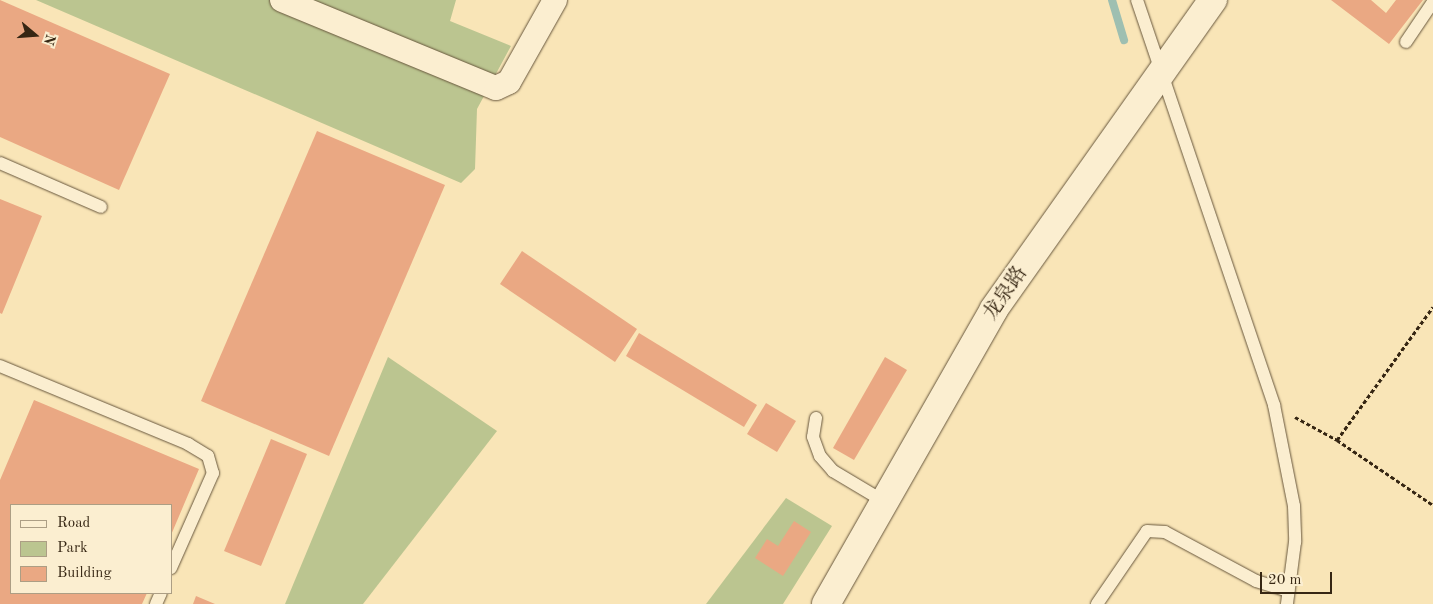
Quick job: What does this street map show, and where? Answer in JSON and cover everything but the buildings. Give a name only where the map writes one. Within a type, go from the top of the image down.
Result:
[{"type":"street","points":[[282,0],[496,88],[509,82],[555,0]]},
{"type":"street","name":"龙泉路","points":[[826,604],[994,309],[1213,0]]},
{"type":"lane","points":[[1137,0],[1274,406],[1294,506],[1295,542],[1288,604]]},
{"type":"lane","points":[[1406,42],[1433,2]]},
{"type":"lane","points":[[0,163],[101,207]]},
{"type":"lane","points":[[0,366],[188,444],[208,456],[213,472],[172,566]]},
{"type":"lane","points":[[816,418],[813,437],[820,456],[834,471],[885,502]]},
{"type":"lane","points":[[1096,604],[1147,531],[1165,532],[1256,581],[1289,591]]},
{"type":"path","points":[[1337,440],[1433,307]]},
{"type":"path","points":[[1274,406],[1337,440],[1433,505]]},
{"type":"green space","points":[[36,0],[456,0],[450,21],[511,46],[477,109],[475,169],[461,183]]},
{"type":"green space","points":[[388,357],[497,431],[363,604],[285,604]]},
{"type":"green space","points":[[786,498],[832,526],[783,604],[706,604]]},
{"type":"waterway","points":[[1112,0],[1124,40]]}]
